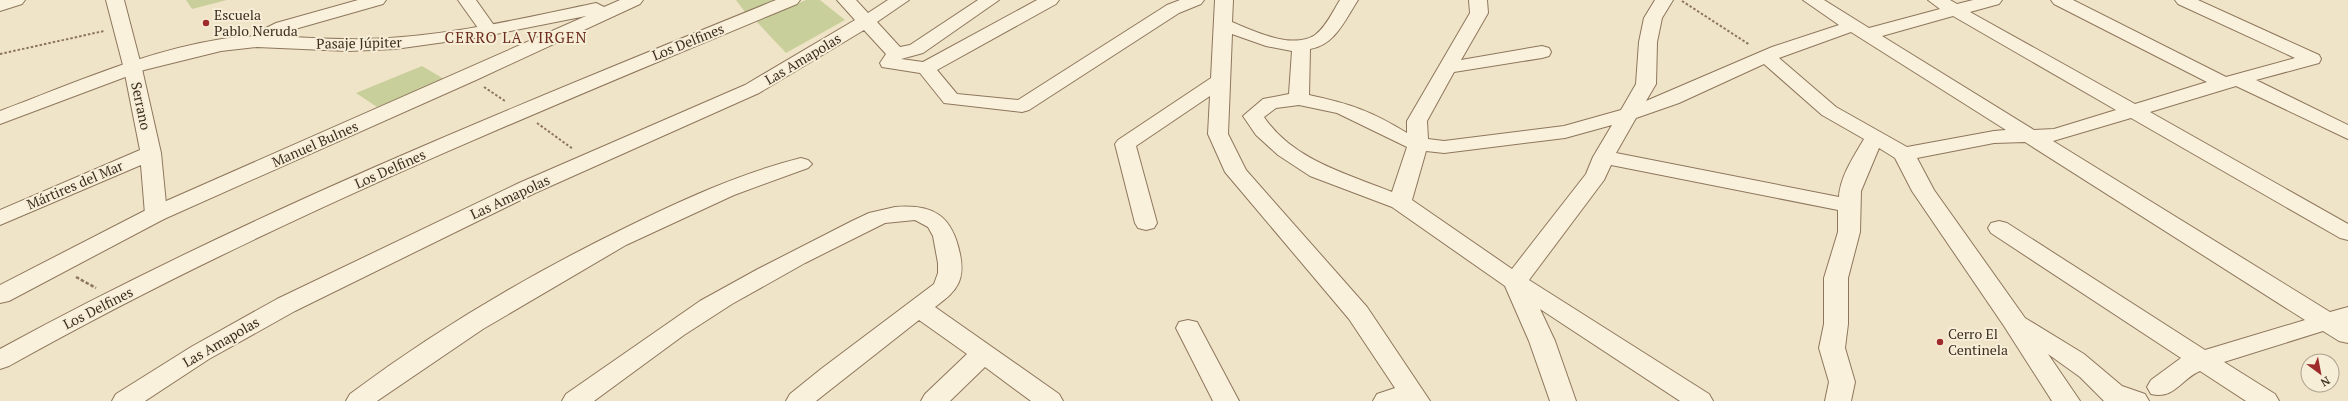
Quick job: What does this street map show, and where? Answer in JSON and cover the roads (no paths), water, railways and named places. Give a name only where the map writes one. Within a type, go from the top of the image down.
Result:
[{"type":"street","points":[[0,6],[16,0]]},
{"type":"street","name":"Serrano","points":[[115,0],[133,69],[151,153],[156,214]]},
{"type":"street","points":[[264,42],[270,33],[282,27],[377,0]]},
{"type":"street","points":[[467,0],[489,31]]},
{"type":"street","name":"Pasaje Júpiter","points":[[0,118],[133,69],[208,48],[243,42],[340,46],[388,44],[489,31],[630,0]]},
{"type":"street","name":"Manuel Bulnes","points":[[0,295],[156,214],[634,0]]},
{"type":"street","name":"Los Delfines","points":[[0,360],[116,298],[203,254],[483,127],[791,0]]},
{"type":"street","points":[[846,0],[896,53]]},
{"type":"street","name":"Las Amapolas","points":[[124,401],[200,353],[286,305],[527,188],[752,89],[900,0]]},
{"type":"street","points":[[990,0],[916,49],[896,53],[889,63],[926,68],[1050,0]]},
{"type":"street","points":[[926,68],[951,99],[1022,106],[1173,10],[1195,0]]},
{"type":"street","points":[[1224,0],[1218,134],[1236,172],[1358,313],[1414,397],[1386,401]]},
{"type":"street","points":[[1222,24],[1253,37],[1301,47],[1322,39],[1349,0]]},
{"type":"street","points":[[1400,202],[1418,144],[1417,120],[1479,13],[1478,0]]},
{"type":"street","points":[[1515,282],[1543,242],[1575,205],[1596,176],[1604,158],[1646,84],[1650,30],[1653,18],[1664,0]]},
{"type":"street","points":[[1812,0],[2028,137],[2337,318],[2348,335]]},
{"type":"street","points":[[1937,0],[2135,110],[2348,233]]},
{"type":"street","points":[[1700,401],[1515,282],[1400,202],[1318,171],[1285,151],[1262,131],[1253,116],[1270,103],[1299,99],[1343,108],[1369,119],[1401,138],[1418,144],[1444,147],[1565,132],[1672,99],[1779,51],[1861,30],[1956,10],[1993,0]]},
{"type":"street","points":[[2060,0],[2231,81],[2348,133]]},
{"type":"street","points":[[1904,154],[1994,137],[2056,135],[2231,81],[2312,59],[2184,0]]},
{"type":"street","points":[[542,20],[556,26],[558,35]]},
{"type":"street","points":[[1299,99],[1301,47]]},
{"type":"street","points":[[1447,68],[1542,52]]},
{"type":"street","points":[[1766,57],[1829,111],[1904,154],[1922,191],[2014,321],[2052,382],[2067,401]]},
{"type":"street","points":[[1146,223],[1125,144],[1221,80]]},
{"type":"street","points":[[1838,401],[1842,382],[1832,348],[1836,324],[1836,278],[1849,232],[1851,206],[1850,191],[1863,158],[1875,138]]},
{"type":"street","name":"Mártires del Mar","points":[[0,218],[151,153]]},
{"type":"street","points":[[1604,158],[1851,206]]},
{"type":"street","points":[[359,401],[401,371],[493,310],[598,250],[711,196],[801,164]]},
{"type":"street","points":[[575,401],[709,307],[810,251],[886,216],[906,213],[925,216],[939,224],[943,230],[952,271],[951,276],[943,289],[830,375],[799,401]]},
{"type":"street","points":[[1999,228],[2200,360],[2266,401]]},
{"type":"street","points":[[1515,282],[1542,341],[1563,401]]},
{"type":"street","points":[[919,308],[1050,401]]},
{"type":"street","points":[[2160,387],[2185,367],[2200,360],[2337,318]]},
{"type":"street","points":[[2014,321],[2095,376],[2122,398]]},
{"type":"street","points":[[1188,328],[1226,401]]},
{"type":"street","points":[[934,401],[984,354]]},
{"type":"place","name":"Escuela Pablo Neruda","points":[[206,23]]},
{"type":"place","name":"Cerro El Centinela","points":[[1940,342]]},
{"type":"district","name":"CERRO LA VIRGEN","points":[[516,38]]}]
